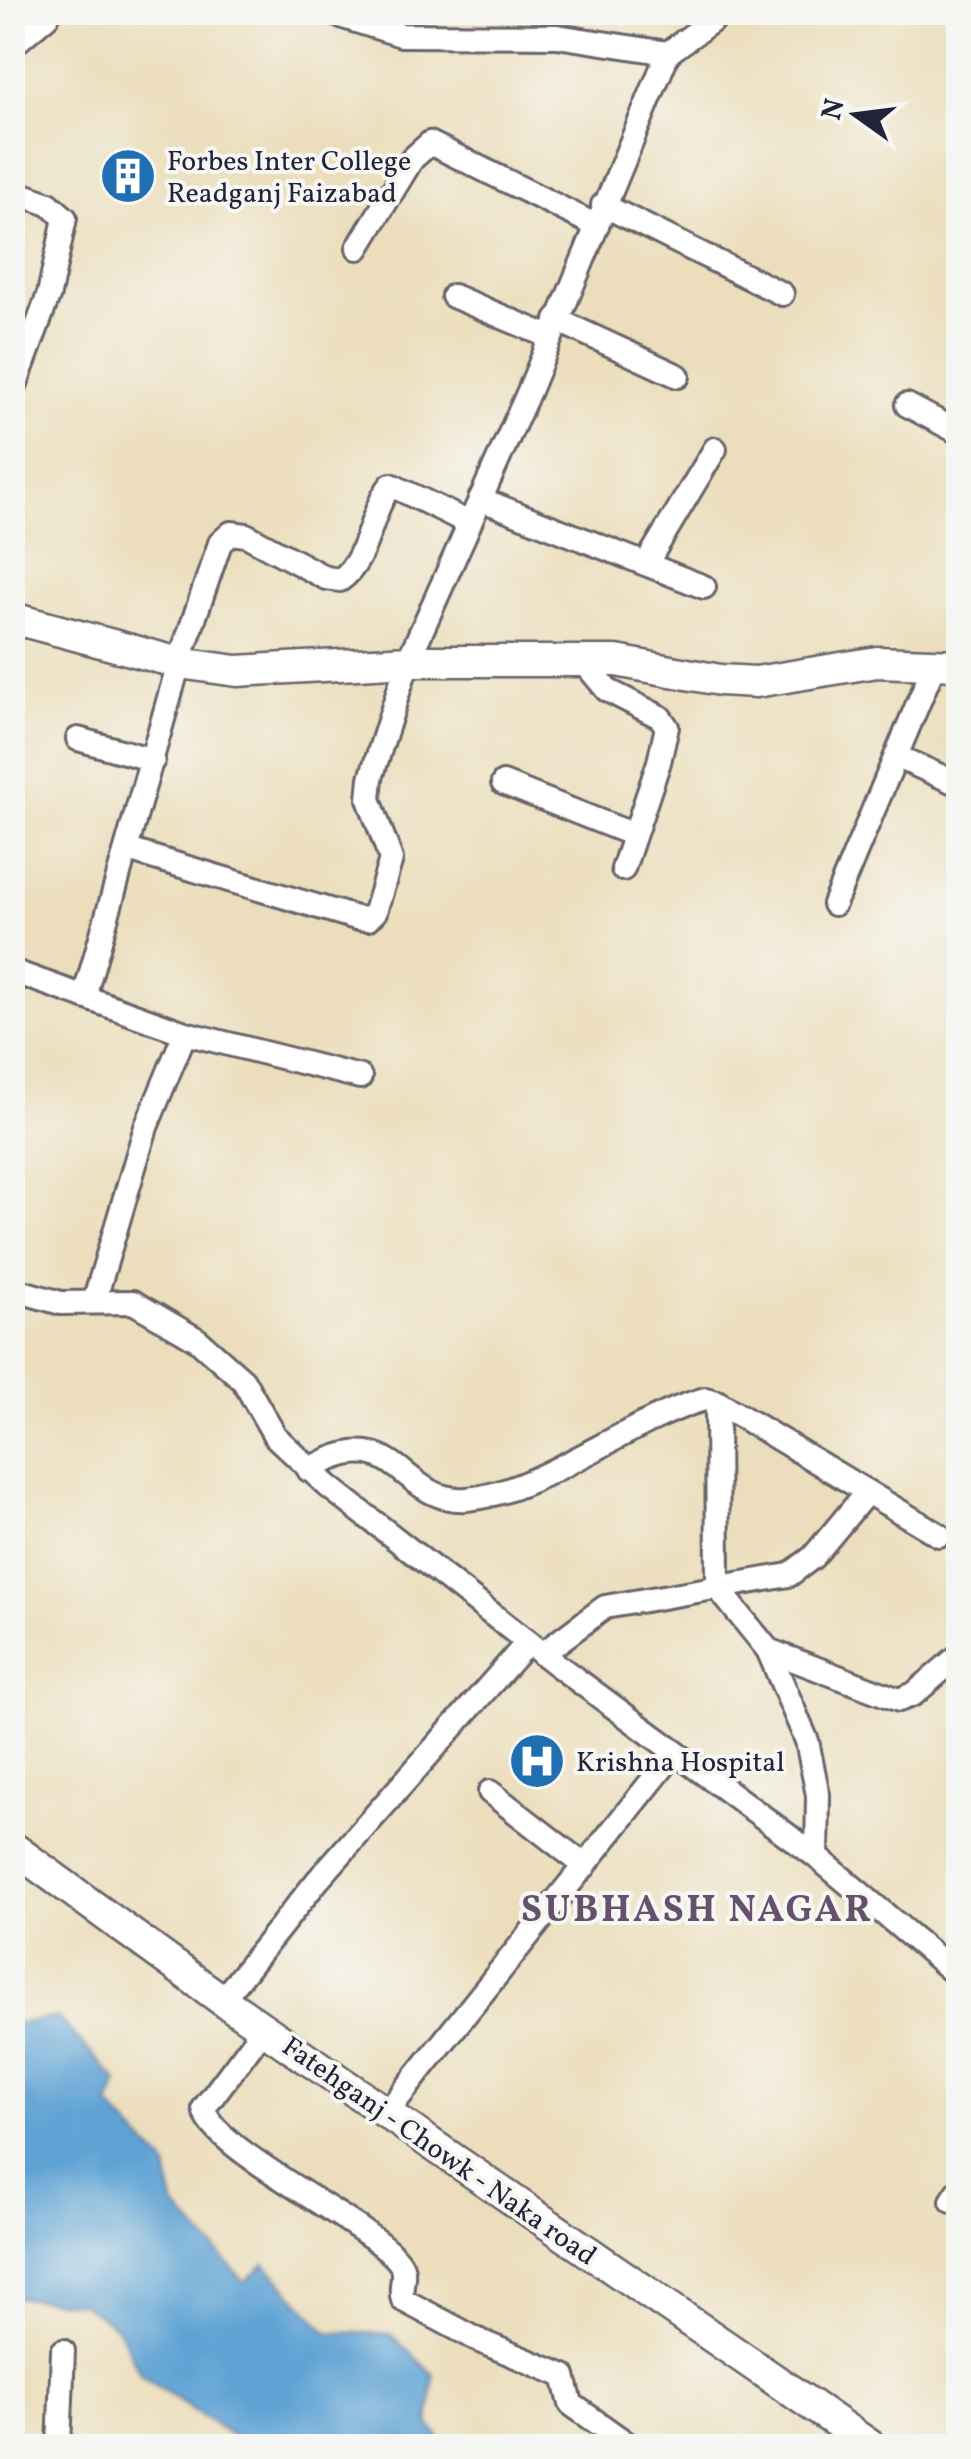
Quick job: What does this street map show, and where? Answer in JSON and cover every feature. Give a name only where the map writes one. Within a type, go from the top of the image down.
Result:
[{"type":"main road","points":[[12,40],[44,12]]},
{"type":"street","points":[[327,12],[400,35],[519,34],[668,52]]},
{"type":"street","points":[[128,850],[368,920],[375,912],[392,859],[369,799],[371,778],[408,661],[554,329],[668,52],[724,12]]},
{"type":"street","points":[[358,248],[412,160],[430,144],[782,294]]},
{"type":"street","points":[[12,191],[49,204],[66,218],[44,309],[12,394]]},
{"type":"street","points":[[453,296],[678,376]]},
{"type":"street","points":[[906,405],[958,432]]},
{"type":"street","points":[[646,564],[716,448]]},
{"type":"street","points":[[84,997],[210,562],[231,533],[246,534],[326,578],[340,580],[352,572],[382,496],[391,485],[470,523]]},
{"type":"street","points":[[480,499],[704,587]]},
{"type":"street","points":[[12,618],[180,664],[236,671],[408,661],[583,660],[636,662],[720,680],[756,682],[878,662],[947,664],[898,757],[834,904]]},
{"type":"street","points":[[583,660],[607,690],[660,717],[666,727],[623,869]]},
{"type":"street","points":[[78,740],[152,760]]},
{"type":"street","points":[[898,757],[958,784]]},
{"type":"street","points":[[503,783],[634,835]]},
{"type":"street","points":[[12,971],[184,1033],[360,1077]]},
{"type":"street","points":[[94,1302],[146,1127],[184,1033]]},
{"type":"street","points":[[12,1288],[61,1303],[133,1302],[198,1340],[243,1380],[276,1436],[309,1470],[535,1649],[817,1857],[958,1976]]},
{"type":"street","points":[[309,1470],[343,1452],[368,1452],[392,1462],[431,1493],[467,1499],[508,1489],[691,1403],[718,1402],[939,1535]]},
{"type":"street","points":[[718,1402],[718,1588],[768,1650],[816,1773],[817,1857]]},
{"type":"street","points":[[222,2000],[316,1881],[535,1649],[605,1607],[776,1578],[802,1568],[867,1492]]},
{"type":"street","points":[[768,1650],[899,1700],[914,1694],[958,1656]]},
{"type":"street","points":[[388,2111],[675,1752]]},
{"type":"street","points":[[490,1792],[585,1866]]},
{"type":"street","name":"Fatehganj - Chowk - Naka road","points":[[12,1847],[222,2000],[871,2446]]},
{"type":"street","points":[[264,2028],[204,2108],[211,2124],[288,2184],[391,2254],[404,2274],[403,2300],[482,2342],[564,2376],[571,2404],[630,2446]]},
{"type":"street","points":[[59,2446],[64,2352]]},
{"type":"water","points":[[57,2017],[118,2082],[109,2106],[167,2166],[173,2204],[245,2282],[265,2264],[328,2332],[390,2334],[434,2375],[429,2424],[446,2446],[247,2446],[141,2375],[118,2328],[81,2303],[13,2297],[13,2024]]},
{"type":"place","name":"Forbes Inter College Readganj Faizabad","points":[[128,176]]},
{"type":"place","name":"Krishna Hospital","points":[[537,1761]]},
{"type":"district","name":"SUBHASH NAGAR","points":[[697,1908]]}]
